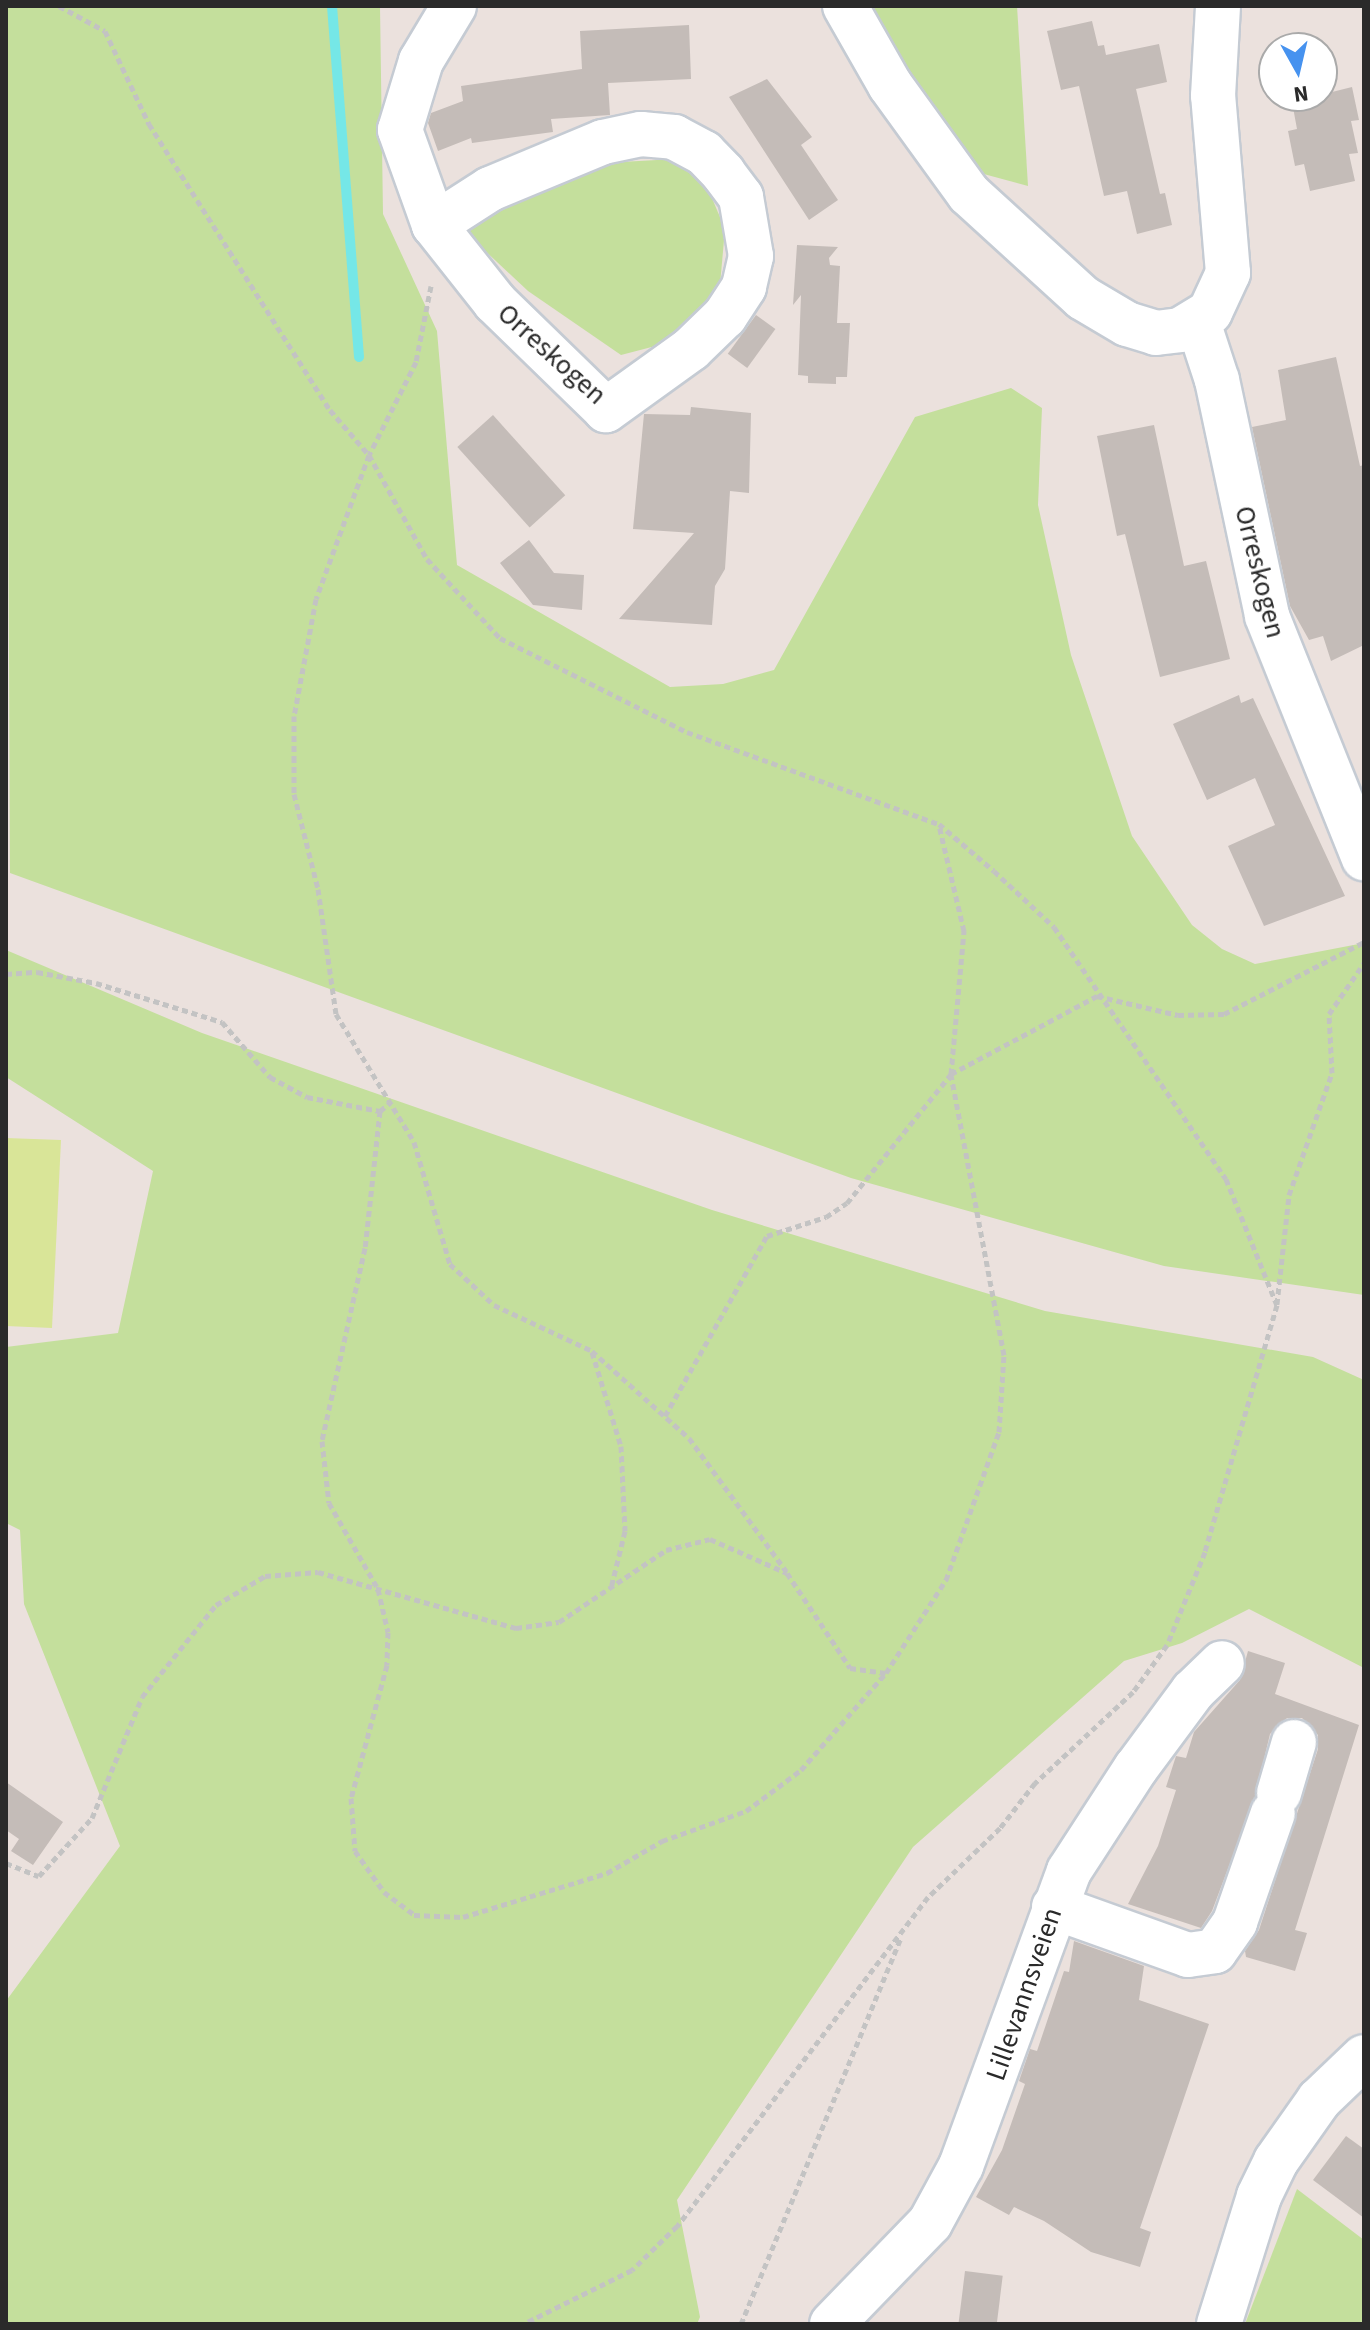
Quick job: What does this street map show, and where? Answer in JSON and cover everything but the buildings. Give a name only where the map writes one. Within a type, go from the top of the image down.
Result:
[{"type":"street","name":"Orreskogen","points":[[434,225],[490,189],[603,142],[641,134],[674,137],[704,153],[741,197],[751,256],[744,287],[725,316],[691,349],[606,410],[495,302],[434,225],[400,130],[421,61],[454,6]]},
{"type":"street","points":[[845,6],[929,142],[969,194],[1028,252],[1083,298],[1127,324],[1156,333],[1198,322],[1210,312],[1228,273],[1213,96],[1218,6]]},
{"type":"street","name":"Orreskogen","points":[[1198,322],[1217,380],[1267,616],[1364,858]]},
{"type":"street","name":"Lillevannsveien","points":[[832,2324],[930,2223],[961,2166],[1054,1907],[1095,1827],[1193,1691],[1222,1663]]},
{"type":"street","points":[[1054,1907],[1188,1955],[1215,1951],[1235,1922],[1294,1742]]},
{"type":"street","points":[[1219,2324],[1259,2196],[1276,2161],[1319,2100],[1364,2057]]},
{"type":"path","points":[[59,6],[68,7],[105,31],[149,124],[330,410],[369,455],[427,559],[500,638],[687,732],[939,824],[1054,927],[1097,996],[1226,1179],[1277,1305]]},
{"type":"path","points":[[434,225],[432,283],[416,362],[369,455],[316,599],[294,716],[294,794],[318,889],[336,1014],[414,1142],[450,1264],[494,1305],[592,1351],[689,1438],[787,1573],[850,1668],[886,1673]]},
{"type":"path","points":[[390,1103],[380,1111],[365,1248],[322,1441],[329,1503],[378,1589],[388,1632],[387,1665],[351,1798],[355,1851],[384,1892],[414,1915],[463,1917],[607,1873],[662,1841],[746,1811],[801,1770],[886,1673],[946,1580],[999,1432],[1004,1355],[951,1074],[964,931],[939,824]]},
{"type":"path","points":[[665,1416],[767,1236],[826,1217],[847,1203],[951,1074],[1097,996],[1178,1015],[1224,1014],[1364,942]]},
{"type":"path","points":[[523,2324],[632,2270],[677,2226],[928,1897],[1000,1828],[1035,1783],[1133,1692],[1167,1645],[1205,1552],[1277,1305],[1289,1195],[1332,1073],[1329,1014],[1364,963]]},
{"type":"path","points":[[6,974],[37,972],[96,983],[222,1022],[270,1077],[307,1097],[380,1111]]},
{"type":"path","points":[[592,1351],[621,1446],[625,1531],[611,1588]]},
{"type":"path","points":[[6,1863],[39,1876],[92,1818],[142,1697],[216,1605],[265,1576],[318,1572],[516,1628],[559,1622],[666,1550],[710,1539],[787,1573]]},
{"type":"path","points":[[741,2324],[905,1929]]},
{"type":"green space","points":[[6,6],[380,6],[383,214],[437,331],[457,565],[670,687],[723,684],[774,670],[915,417],[1011,388],[1042,408],[1038,505],[1071,655],[1132,836],[1192,925],[1222,949],[1255,964],[1364,943],[1364,1295],[1164,1266],[851,1178],[10,873]]},
{"type":"green space","points":[[865,6],[1017,6],[1028,186],[980,173]]},
{"type":"green space","points":[[675,159],[706,184],[725,229],[719,296],[667,343],[621,355],[528,291],[465,232],[510,197],[603,163]]},
{"type":"green space","points":[[6,950],[202,1033],[712,1210],[1045,1311],[1313,1357],[1364,1380],[1364,1668],[1249,1609],[1182,1643],[1124,1661],[913,1847],[677,2200],[700,2317],[697,2324],[6,2324],[6,2001],[120,1846],[24,1604],[20,1530],[6,1523],[6,1347],[118,1333],[153,1171],[6,1077]]},
{"type":"green space","points":[[6,1138],[61,1140],[52,1328],[6,1326]]},
{"type":"green space","points":[[1297,2189],[1364,2240],[1364,2324],[1245,2324]]},
{"type":"waterway","points":[[332,6],[359,357]]}]
